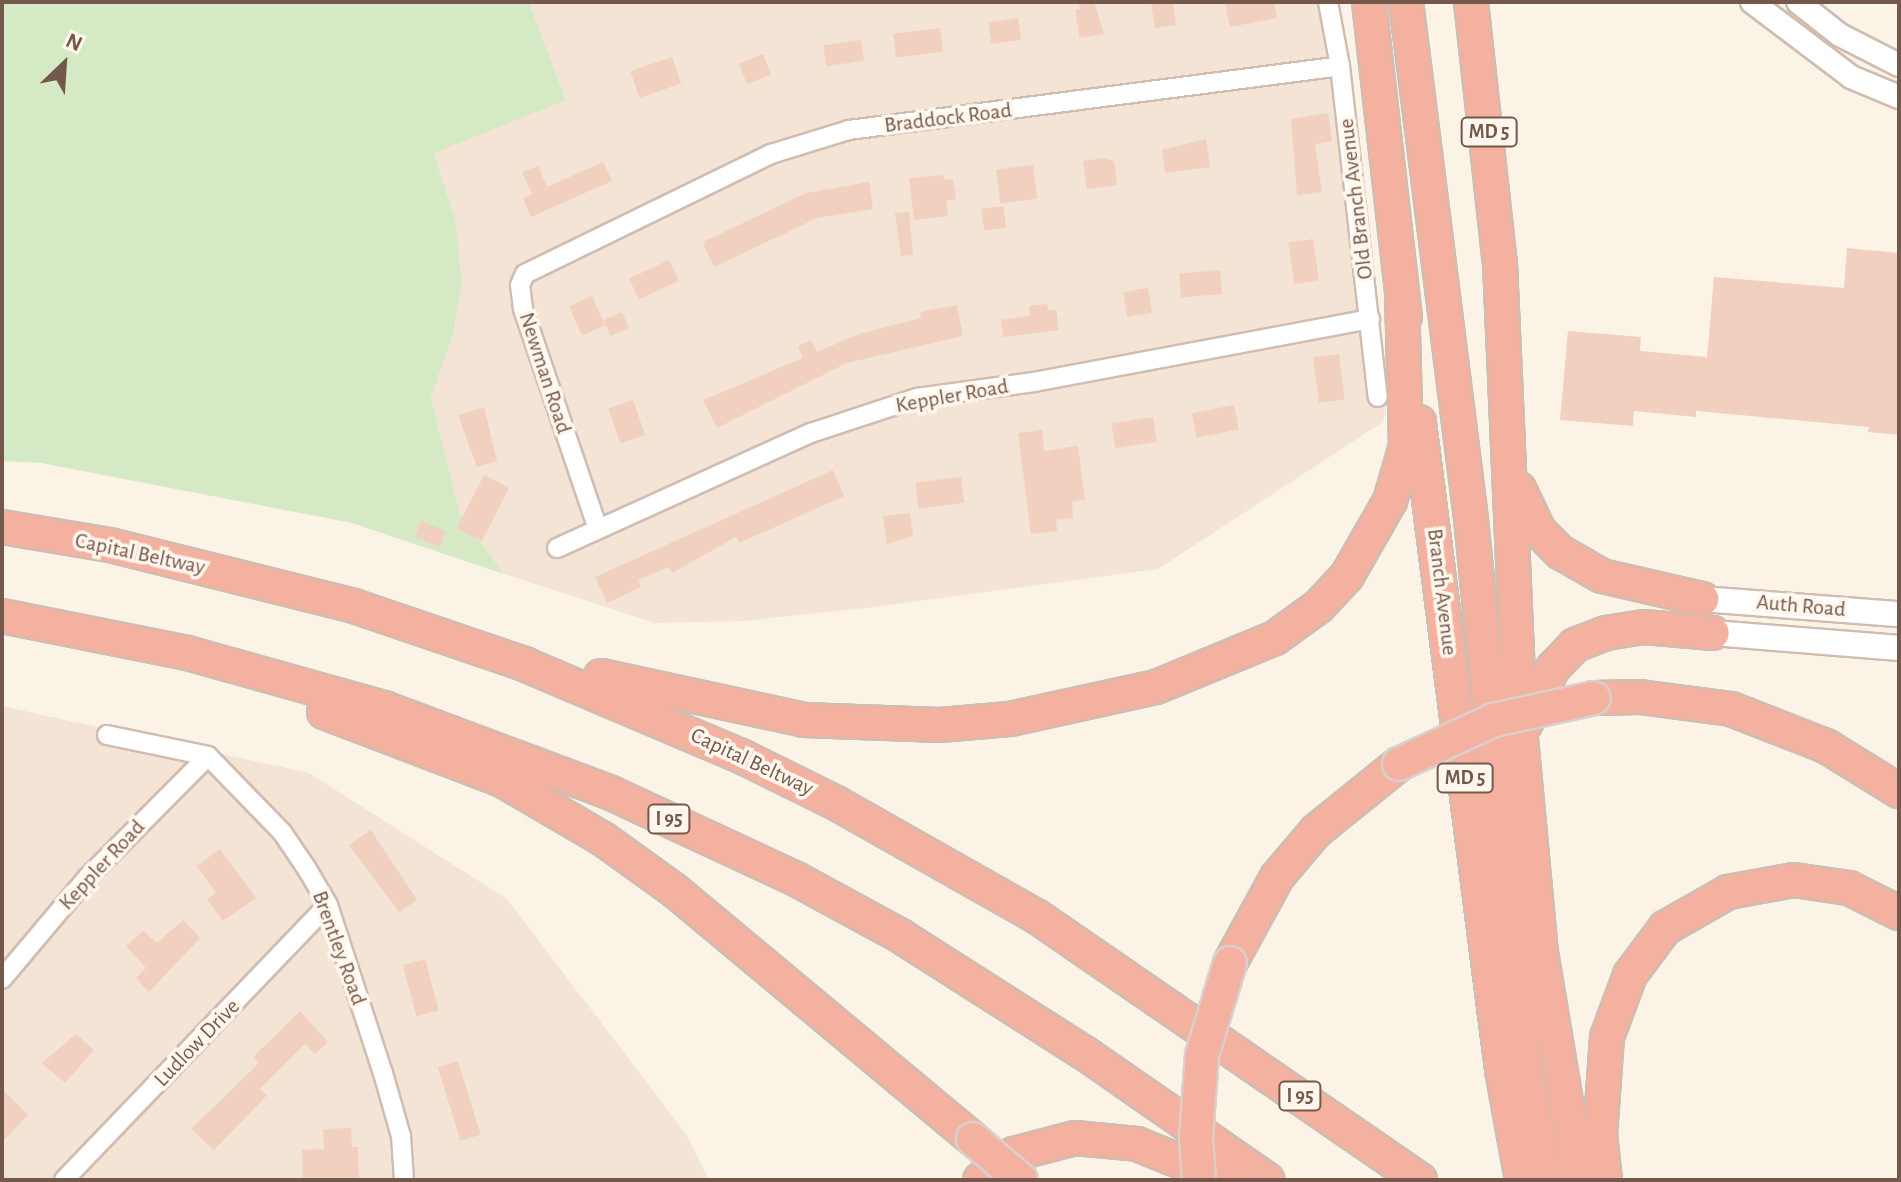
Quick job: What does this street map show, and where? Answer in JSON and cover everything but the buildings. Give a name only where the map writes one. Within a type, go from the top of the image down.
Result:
[{"type":"highway","name":"Branch Avenue","points":[[1369,2],[1402,297],[1488,960],[1522,1180]]},
{"type":"highway","points":[[1406,2],[1471,519],[1526,1070],[1547,1180]]},
{"type":"highway","name":"MD 5","points":[[1471,2],[1488,118],[1512,467],[1521,738],[1541,952],[1579,1180]]},
{"type":"highway","points":[[354,606],[644,687],[804,720],[940,725],[1010,719],[1156,687],[1275,638],[1319,606],[1371,540],[1390,501],[1406,446],[1402,297]]},
{"type":"highway","points":[[1512,467],[1539,531],[1560,552],[1602,576],[1702,599]]},
{"type":"highway","name":"Capital Beltway","points":[[2,527],[110,545],[354,606],[524,664],[754,762],[1022,908],[1180,1013],[1420,1180]]},
{"type":"highway","points":[[2,617],[184,665],[376,729],[502,780],[603,839],[674,890],[1021,1180]]},
{"type":"highway","name":"I 95","points":[[2,617],[173,650],[294,682],[495,746],[611,793],[796,879],[899,935],[1074,1046],[1267,1180]]},
{"type":"highway","points":[[1521,738],[1536,697],[1575,645],[1606,633],[1644,627],[1713,633]]},
{"type":"highway","points":[[1199,1180],[1202,1055],[1230,963],[1270,888],[1306,843],[1349,800],[1399,764],[1494,720],[1548,704],[1594,698],[1640,697],[1731,709],[1826,746],[1899,791]]},
{"type":"highway","points":[[1605,1180],[1600,1135],[1607,1037],[1630,975],[1665,928],[1728,892],[1794,880],[1849,888],[1899,913]]},
{"type":"highway","points":[[1488,960],[1494,1071],[1509,1180]]},
{"type":"highway","points":[[1180,1013],[1439,1180]]},
{"type":"highway","points":[[980,1180],[1014,1154],[1075,1138],[1137,1144],[1225,1180]]},
{"type":"main road","name":"Auth Road","points":[[1702,599],[1899,614]]},
{"type":"main road","name":"Auth Road","points":[[1713,633],[1899,648]]},
{"type":"street","name":"Old Branch Avenue","points":[[1328,2],[1340,66],[1378,397]]},
{"type":"street","points":[[1752,2],[1851,77],[1899,97]]},
{"type":"street","points":[[1798,2],[1840,35],[1899,65]]},
{"type":"street","name":"Braddock Road","points":[[580,250],[771,154],[849,130],[1340,66]]},
{"type":"street","name":"Newman Road","points":[[580,250],[525,274],[520,285],[527,323],[598,529]]},
{"type":"street","name":"Keppler Road","points":[[557,548],[811,433],[917,398],[1034,382],[1370,319]]},
{"type":"street","points":[[107,735],[208,756]]},
{"type":"street","name":"Keppler Road","points":[[2,979],[88,877],[208,756]]},
{"type":"street","name":"Brentley Road","points":[[208,756],[282,832],[328,905],[401,1136],[404,1180]]},
{"type":"street","name":"Ludlow Drive","points":[[64,1180],[328,905]]},
{"type":"shaded area","points":[[529,2],[1323,2],[1386,411],[1383,422],[1158,569],[744,621],[655,623],[504,574],[460,514],[431,396],[453,335],[455,219],[434,152],[566,99]]},
{"type":"shaded area","points":[[2,706],[309,773],[507,899],[686,1134],[709,1180],[2,1180]]},
{"type":"green space","points":[[2,2],[529,2],[566,100],[434,153],[455,219],[462,283],[453,335],[431,397],[460,514],[504,574],[352,523],[41,463],[2,461]]}]
